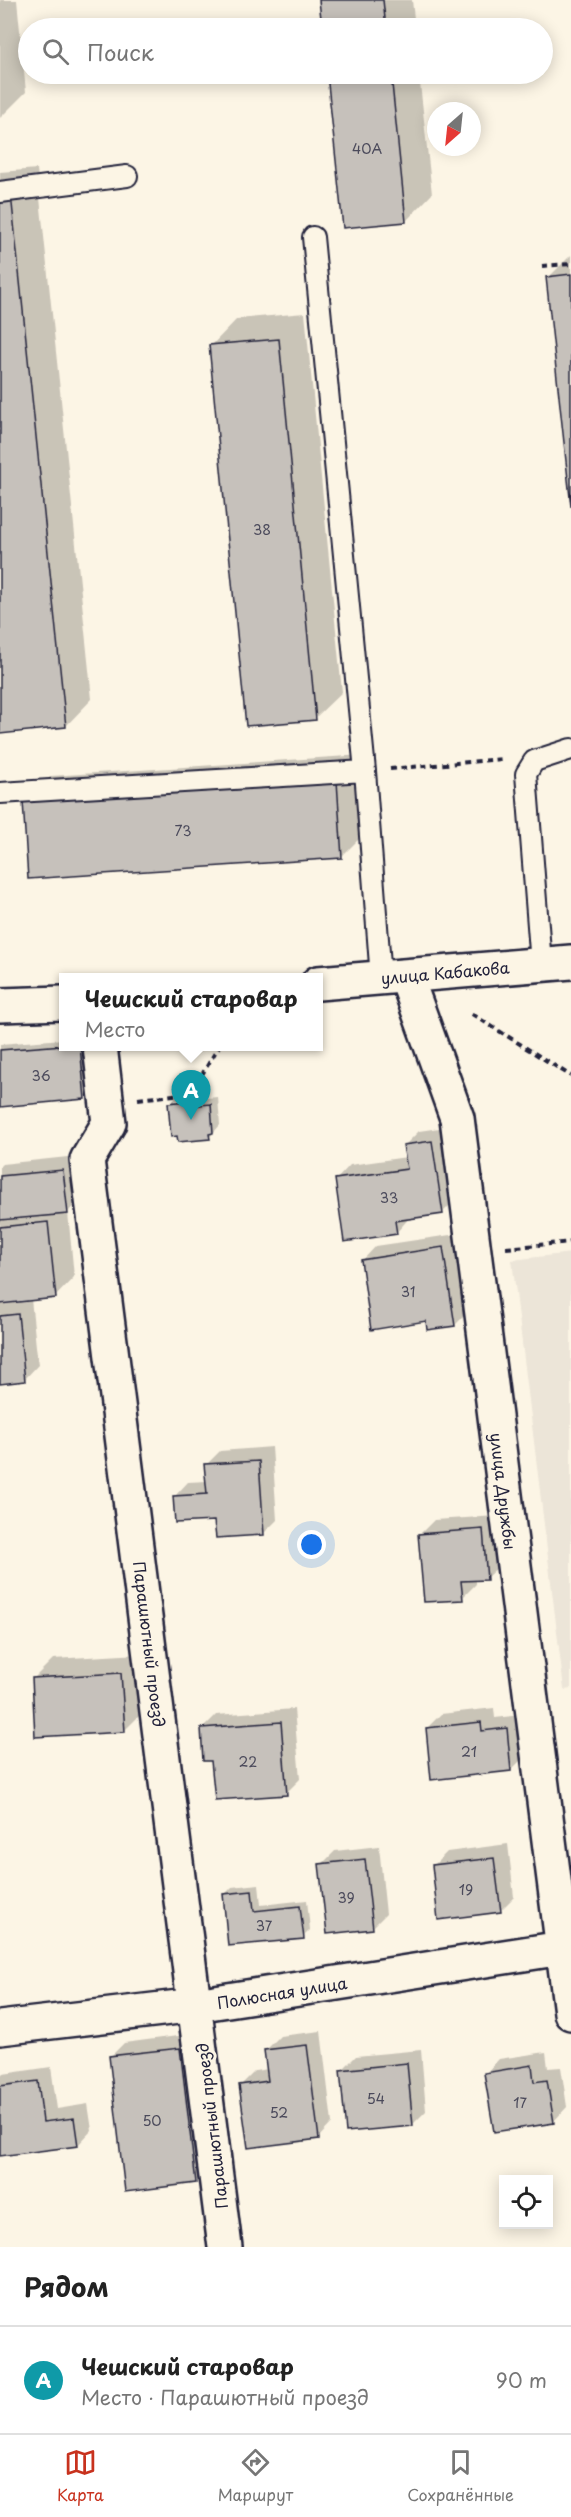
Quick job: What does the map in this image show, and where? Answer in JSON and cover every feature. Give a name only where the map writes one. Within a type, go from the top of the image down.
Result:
[{"type":"street","name":"улица Кабакова","points":[[323,982],[556,963]]},
{"type":"street","name":"улица Дружбы","points":[[394,977],[457,1118],[571,2013]]},
{"type":"street","points":[[0,1005],[59,1003]]},
{"type":"street","name":"Парашютный проезд","points":[[100,1051],[108,1123],[87,1160],[225,2247]]},
{"type":"street","name":"Полюсная улица","points":[[0,2028],[196,2005],[562,1948]]},
{"type":"lane","points":[[0,192],[127,176]]},
{"type":"lane","points":[[313,237],[365,771],[394,977]]},
{"type":"lane","points":[[556,963],[526,782],[529,767],[534,761],[571,749]]},
{"type":"lane","points":[[0,793],[365,771]]},
{"type":"path","points":[[542,266],[571,264]]},
{"type":"path","points":[[365,771],[505,759],[529,767]]},
{"type":"path","points":[[472,1014],[571,1076]]},
{"type":"path","points":[[106,1102],[191,1093],[217,1051]]},
{"type":"path","points":[[474,1251],[571,1242]]},
{"type":"shaded area","points":[[571,1253],[571,1689],[564,1690],[512,1260]]},
{"type":"building","points":[[319,0],[383,0],[385,18],[321,18]]},
{"type":"building","points":[[328,84],[392,84],[406,222],[343,228]]},
{"type":"building","points":[[11,194],[66,727],[0,734],[0,195]]},
{"type":"building","points":[[571,274],[571,507],[546,277]]},
{"type":"building","points":[[279,339],[316,720],[246,726],[209,345]]},
{"type":"building","points":[[337,781],[342,858],[28,879],[23,801]]},
{"type":"building","points":[[59,1045],[59,1051],[80,1051],[85,1099],[0,1107],[0,1050]]},
{"type":"building","points":[[186,1101],[187,1106],[211,1104],[213,1133],[209,1134],[210,1139],[178,1142],[177,1136],[171,1137],[168,1103]]},
{"type":"building","points":[[432,1141],[443,1214],[395,1221],[397,1234],[344,1242],[335,1179],[407,1169],[403,1145]]},
{"type":"building","points":[[63,1170],[68,1214],[0,1220],[0,1176]]},
{"type":"building","points":[[48,1222],[56,1298],[0,1304],[0,1227]]},
{"type":"building","points":[[443,1247],[455,1326],[427,1330],[426,1321],[371,1330],[361,1260]]},
{"type":"building","points":[[18,1314],[25,1381],[0,1384],[0,1316]]},
{"type":"building","points":[[259,1461],[264,1535],[216,1538],[214,1521],[175,1523],[173,1496],[207,1494],[204,1464]]},
{"type":"building","points":[[483,1529],[487,1580],[461,1581],[463,1600],[424,1602],[418,1534]]},
{"type":"building","points":[[121,1673],[125,1732],[35,1737],[32,1678]]},
{"type":"building","points":[[281,1722],[287,1795],[215,1800],[211,1761],[203,1761],[201,1728]]},
{"type":"building","points":[[481,1722],[482,1731],[507,1728],[511,1771],[431,1780],[426,1728]]},
{"type":"building","points":[[494,1858],[501,1912],[438,1920],[432,1865]]},
{"type":"building","points":[[365,1859],[373,1929],[327,1934],[319,1864]]},
{"type":"building","points":[[252,1891],[254,1911],[300,1906],[304,1939],[228,1946],[223,1894]]},
{"type":"building","points":[[307,2045],[319,2139],[248,2148],[239,2085],[268,2081],[264,2050]]},
{"type":"building","points":[[180,2048],[196,2183],[125,2192],[109,2056]]},
{"type":"building","points":[[407,2063],[413,2126],[346,2132],[340,2070]]},
{"type":"building","points":[[532,2065],[534,2082],[547,2080],[554,2123],[494,2132],[484,2073]]},
{"type":"building","points":[[38,2081],[43,2122],[74,2118],[78,2146],[0,2156],[0,2086]]},
{"type":"place","name":"Чешский старовар","points":[[191,1120]]}]
